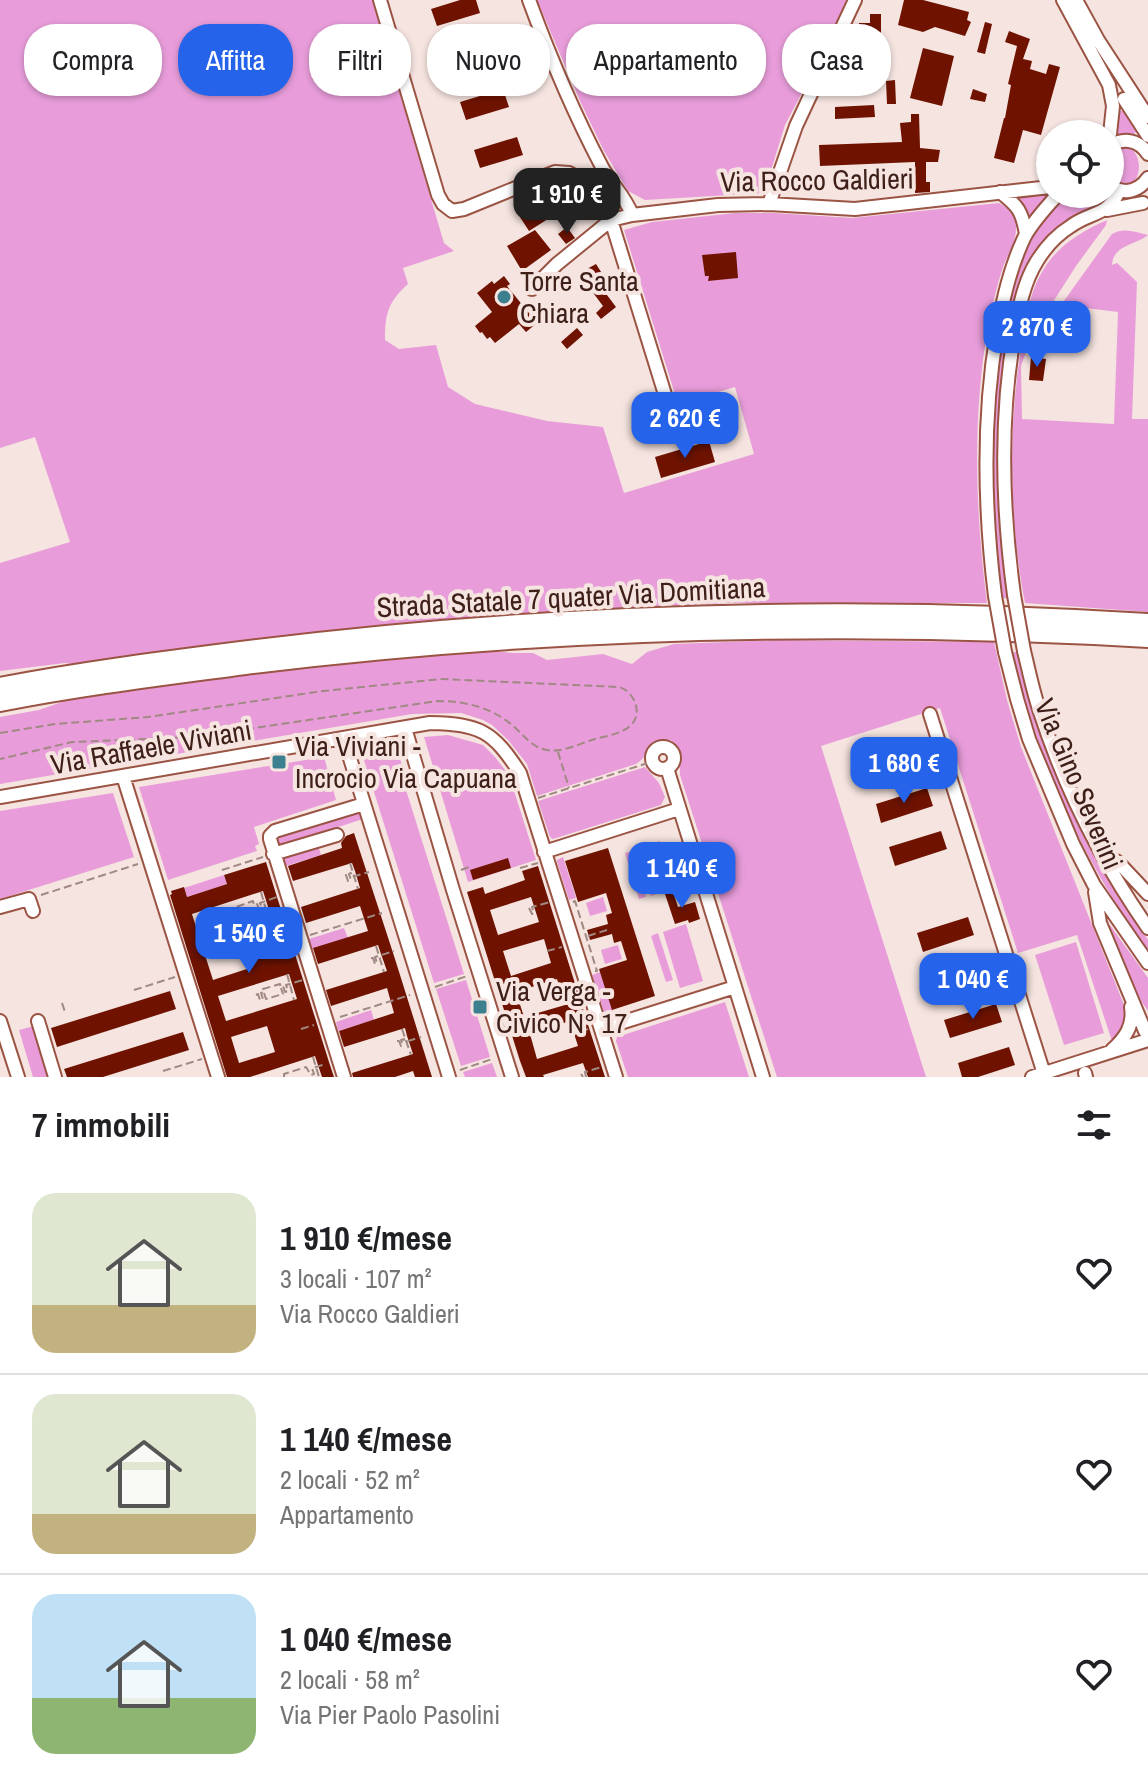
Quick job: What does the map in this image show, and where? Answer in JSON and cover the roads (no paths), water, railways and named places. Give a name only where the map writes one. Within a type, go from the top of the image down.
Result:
[{"type":"highway","name":"Strada Statale 7 quater Via Domitiana","points":[[0,687],[132,665],[311,642],[559,622],[861,613],[993,615],[1148,623]]},
{"type":"highway","name":"Strada Statale 7 quater Via Domitiana","points":[[0,702],[180,673],[349,653],[623,633],[926,629],[1148,638]]},
{"type":"street","points":[[380,0],[438,195],[447,208],[458,211],[549,173],[569,173],[582,183],[611,220],[671,414]]},
{"type":"street","points":[[529,0],[594,151],[607,178],[629,204],[632,215]]},
{"type":"street","points":[[769,204],[796,126],[855,0]]},
{"type":"street","points":[[1063,0],[1109,85],[1113,106],[1112,120]]},
{"type":"street","points":[[1076,0],[1104,51],[1148,117]]},
{"type":"street","points":[[1124,99],[1147,146]]},
{"type":"street","points":[[1124,140],[1147,146]]},
{"type":"street","name":"Via Gino Severini","points":[[1124,188],[1142,185],[1148,178]]},
{"type":"street","name":"Via Rocco Galdieri","points":[[611,220],[718,205],[769,204],[855,209],[1036,188]]},
{"type":"street","points":[[1000,192],[1019,210],[1026,234]]},
{"type":"street","points":[[1124,193],[1146,203]]},
{"type":"street","points":[[1104,211],[1146,203]]},
{"type":"street","name":"Via Gino Severini","points":[[1047,208],[1026,234],[1006,288],[993,353],[986,463],[995,596],[1005,652],[1029,739],[1073,844],[1094,885],[1148,963]]},
{"type":"street","name":"Via Gino Severini","points":[[1107,208],[1071,225],[1037,260],[1019,308],[1007,383],[1004,444],[1006,518],[1014,595],[1039,709],[1100,852],[1148,928]]},
{"type":"street","points":[[532,289],[611,220]]},
{"type":"street","points":[[930,714],[1040,1076],[1148,1040]]},
{"type":"street","name":"Via Raffaele Viviani","points":[[0,797],[430,723],[472,726],[492,738],[520,773],[542,857],[596,1028],[616,1077]]},
{"type":"street","points":[[405,728],[512,1077]]},
{"type":"street","points":[[344,739],[454,1074]]},
{"type":"street","points":[[667,768],[763,1077]]},
{"type":"street","points":[[123,776],[218,1077]]},
{"type":"street","points":[[344,1077],[269,855],[270,836],[364,804]]},
{"type":"street","points":[[542,857],[679,809]]},
{"type":"street","points":[[269,855],[337,835]]},
{"type":"street","points":[[1100,852],[1118,862],[1148,894]]},
{"type":"street","points":[[1094,885],[1100,923],[1148,1034]]},
{"type":"street","points":[[0,907],[31,905]]},
{"type":"street","points":[[596,1028],[735,987]]},
{"type":"street","points":[[1109,1053],[1128,1031],[1132,1015],[1128,992]]},
{"type":"street","points":[[0,1021],[18,1077]]},
{"type":"street","points":[[38,1021],[55,1077]]},
{"type":"place","name":"Torre Santa Chiara","points":[[504,297]]},
{"type":"place","name":"Via Viviani - Incrocio Via Capuana","points":[[279,762]]},
{"type":"place","name":"Via Verga - Civico N° 17","points":[[480,1007]]}]
